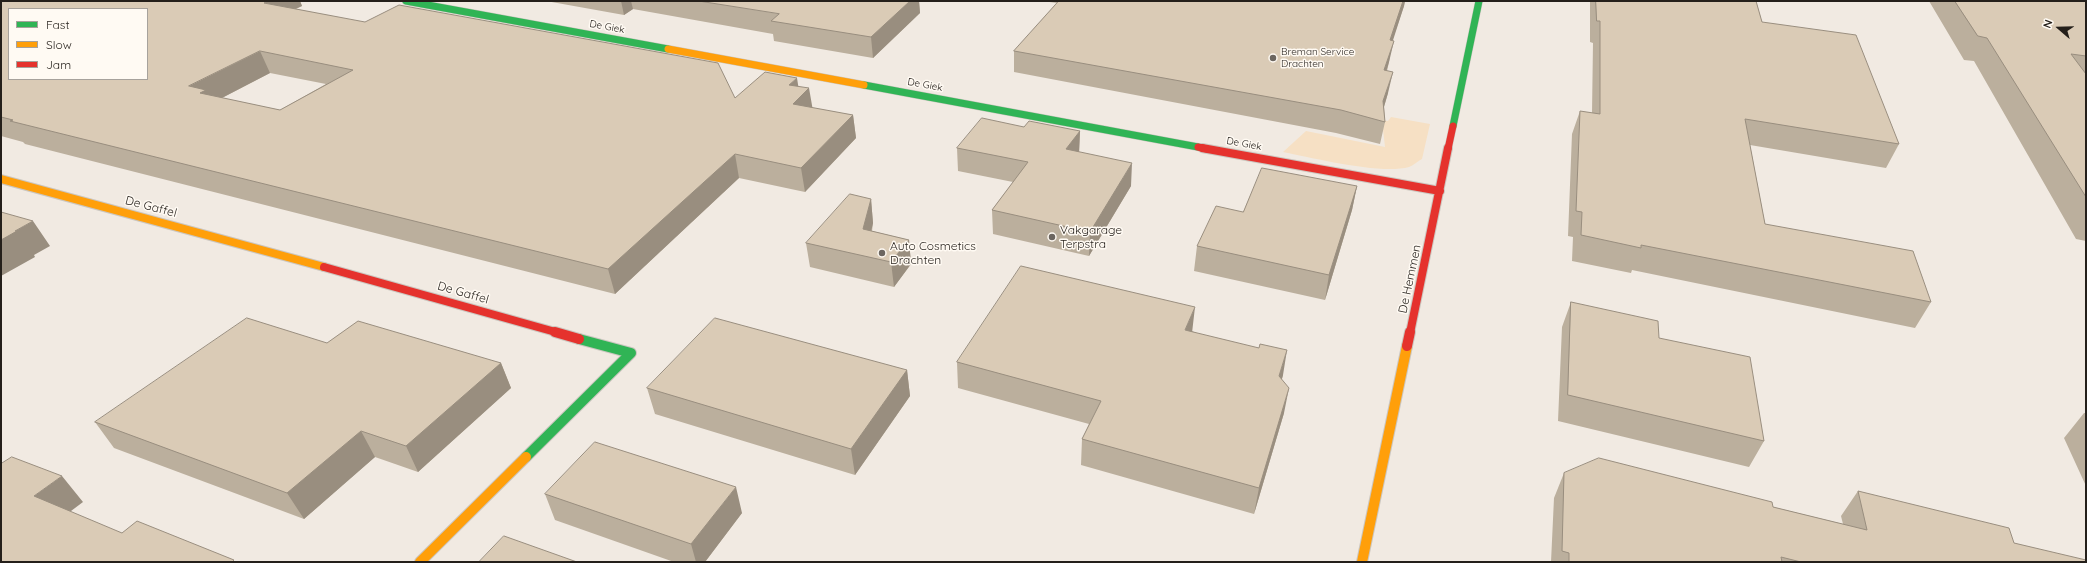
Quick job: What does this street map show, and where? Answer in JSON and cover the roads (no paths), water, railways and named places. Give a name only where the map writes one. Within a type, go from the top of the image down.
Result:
[{"type":"street","name":"De Giek","points":[[406,1],[1440,191]]},
{"type":"street","name":"De Hemmen","points":[[1362,562],[1479,1]]},
{"type":"street","name":"De Gaffel","points":[[1,179],[209,235],[632,353],[420,562]]},
{"type":"place","name":"Breman Service Drachten","points":[[1273,58]]},
{"type":"place","name":"Vakgarage Terpstra","points":[[1052,237]]},
{"type":"place","name":"Auto Cosmetics Drachten","points":[[882,253]]}]
